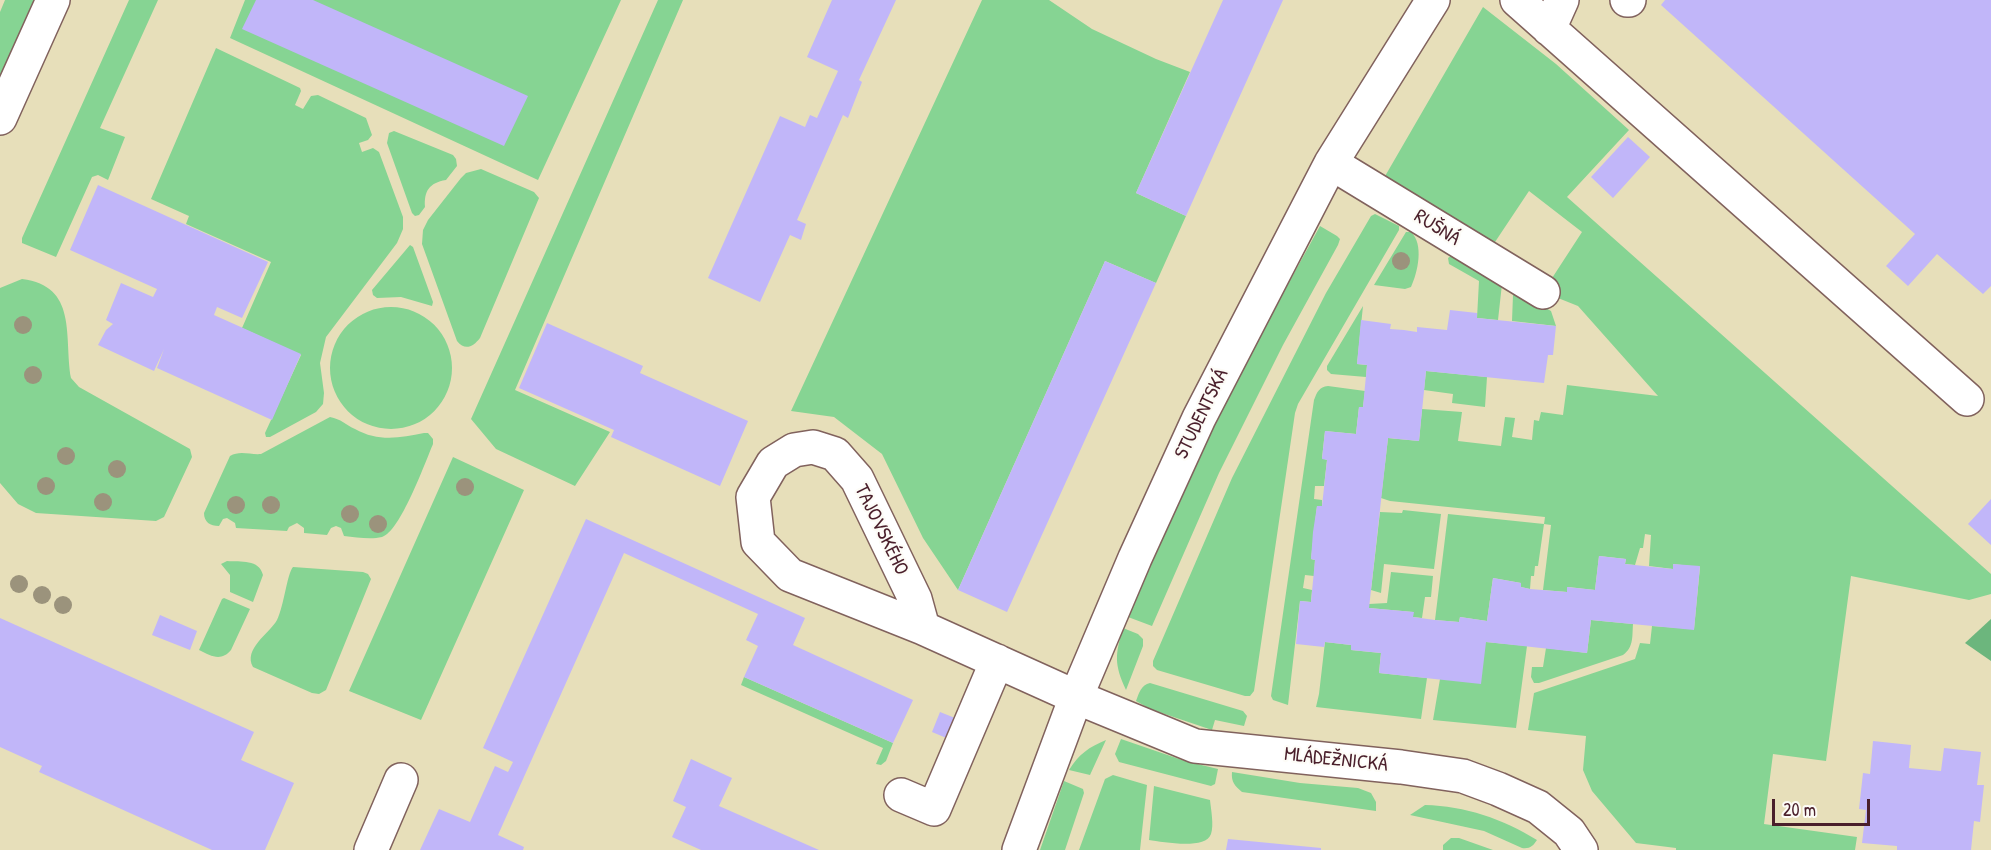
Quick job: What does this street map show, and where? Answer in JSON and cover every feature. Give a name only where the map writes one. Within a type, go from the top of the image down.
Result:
[{"type":"street","points":[[0,118],[53,0]]},
{"type":"street","name":"STUDENTSKÁ","points":[[1018,850],[1076,697],[1135,558],[1199,418],[1331,163],[1433,0]]},
{"type":"street","points":[[1518,0],[1556,14],[1967,399]]},
{"type":"street","name":"RUŠNÁ","points":[[1331,163],[1543,292]]},
{"type":"street","name":"TAJOVSKÉHO","points":[[923,628],[915,599],[857,479],[835,454],[813,447],[794,450],[773,463],[753,497],[758,542],[790,575],[923,628],[1076,697]]},
{"type":"street","points":[[901,795],[934,809],[996,661]]},
{"type":"street","name":"MLÁDEŽNICKÁ","points":[[1076,697],[1195,746],[1401,767],[1462,776],[1538,807],[1569,832],[1581,850]]},
{"type":"street","points":[[370,850],[401,780]]},
{"type":"green space","points":[[5,0],[34,0],[0,76],[0,12]]},
{"type":"green space","points":[[129,0],[158,0],[100,128],[125,137],[108,180],[98,175],[92,177],[56,257],[22,243],[22,238]]},
{"type":"green space","points":[[245,0],[621,0],[538,180],[230,38]]},
{"type":"green space","points":[[658,0],[683,0],[515,390],[610,432],[575,486],[496,449],[471,419]]},
{"type":"green space","points":[[982,0],[1049,0],[1092,29],[1190,72],[1136,193],[1186,216],[1156,283],[1105,261],[958,590],[923,538],[882,454],[834,417],[791,411]]},
{"type":"green space","points":[[1483,7],[1556,64],[1629,130],[1567,197],[1991,574],[1991,594],[1969,600],[1851,576],[1826,761],[1773,754],[1764,824],[1857,837],[1855,850],[1676,850],[1676,848],[1636,843],[1592,791],[1583,770],[1586,736],[1528,730],[1534,693],[1635,659],[1640,643],[1650,644],[1652,626],[1694,629],[1700,567],[1673,564],[1673,569],[1649,566],[1651,535],[1645,534],[1643,548],[1640,548],[1635,565],[1625,564],[1626,559],[1599,556],[1595,590],[1568,587],[1567,592],[1543,590],[1551,525],[1544,524],[1545,517],[1390,501],[1381,498],[1388,438],[1419,441],[1422,409],[1462,412],[1458,441],[1501,446],[1505,417],[1515,418],[1512,437],[1532,440],[1534,420],[1539,421],[1541,412],[1563,415],[1567,385],[1658,396],[1578,306],[1543,292],[1582,232],[1529,191],[1485,257],[1377,190]]},
{"type":"green space","points":[[216,48],[300,88],[301,91],[295,105],[303,109],[311,96],[318,95],[366,118],[372,135],[368,140],[359,143],[362,152],[373,148],[379,152],[403,217],[403,229],[397,243],[326,337],[320,363],[324,393],[323,404],[316,412],[270,437],[266,437],[265,433],[301,355],[242,328],[271,262],[186,224],[189,216],[151,199]]},
{"type":"green space","points":[[394,131],[453,155],[456,159],[457,166],[446,180],[435,183],[427,192],[425,207],[419,215],[415,216],[412,213],[387,143],[389,133]]},
{"type":"green space","points":[[481,169],[534,192],[539,198],[480,338],[472,346],[466,347],[457,341],[422,244],[423,230],[428,220],[461,178],[466,173]]},
{"type":"green space","points":[[1375,214],[1399,226],[1399,230],[1298,404],[1295,413],[1254,691],[1250,696],[1245,696],[1157,670],[1153,666],[1153,661],[1232,478],[1326,293],[1371,216]]},
{"type":"green space","points":[[1320,226],[1340,239],[1338,245],[1283,345],[1219,473],[1152,626],[1128,617],[1160,540],[1238,375]]},
{"type":"green space","points":[[1406,232],[1411,232],[1415,237],[1419,251],[1418,266],[1411,287],[1405,289],[1374,285]]},
{"type":"green space","points":[[410,245],[413,247],[433,302],[432,306],[401,297],[377,298],[373,295],[372,290]]},
{"type":"green space","points":[[1452,255],[1502,284],[1498,320],[1477,318],[1479,281],[1449,264],[1448,258]]},
{"type":"green space","points":[[22,279],[40,284],[52,292],[60,302],[65,315],[71,378],[79,387],[190,449],[192,457],[164,517],[156,521],[36,513],[18,504],[0,483],[0,288]]},
{"type":"green space","points":[[1518,292],[1551,311],[1556,326],[1512,321],[1513,295]]},
{"type":"green space","points":[[1363,306],[1357,364],[1367,365],[1366,377],[1331,374],[1327,366]]},
{"type":"green space","points":[[391,307],[414,312],[425,317],[434,325],[442,334],[447,345],[452,368],[447,391],[442,402],[434,411],[425,419],[414,424],[391,429],[368,424],[357,419],[348,411],[340,402],[335,391],[330,368],[335,345],[340,334],[348,325],[357,317],[368,312]]},
{"type":"green space","points":[[1426,371],[1487,377],[1485,407],[1452,403],[1453,394],[1424,390]]},
{"type":"green space","points":[[1322,387],[1365,391],[1363,407],[1359,407],[1356,434],[1325,431],[1322,458],[1327,460],[1324,486],[1315,486],[1314,499],[1322,500],[1322,506],[1317,506],[1311,559],[1315,560],[1314,576],[1305,575],[1303,588],[1312,590],[1311,602],[1300,601],[1288,705],[1273,700],[1271,696],[1314,400]]},
{"type":"green space","points":[[330,417],[372,436],[398,437],[428,433],[433,439],[433,444],[411,496],[389,532],[382,537],[363,538],[344,536],[341,528],[336,526],[331,528],[327,535],[304,533],[304,528],[297,523],[289,527],[287,531],[236,528],[235,523],[227,518],[223,519],[219,526],[206,521],[204,513],[230,456],[241,453],[261,454]]},
{"type":"green space","points":[[453,457],[524,490],[421,720],[349,691]]},
{"type":"green space","points":[[1403,510],[1441,514],[1434,569],[1384,564],[1381,593],[1371,590],[1380,512],[1402,513]]},
{"type":"green space","points":[[1448,514],[1544,524],[1538,566],[1535,566],[1534,576],[1531,576],[1530,589],[1521,587],[1521,583],[1493,578],[1487,621],[1460,617],[1459,622],[1435,620]]},
{"type":"green space","points":[[227,561],[249,562],[261,570],[263,575],[253,602],[230,592],[230,575],[221,564]]},
{"type":"green space","points":[[293,567],[363,572],[371,579],[326,690],[319,694],[253,667],[251,660],[254,648],[277,620]]},
{"type":"green space","points":[[1391,572],[1433,576],[1431,597],[1425,597],[1422,618],[1413,617],[1413,612],[1369,608],[1369,604],[1387,603]]},
{"type":"green space","points":[[224,598],[250,609],[231,650],[223,656],[216,657],[199,650]]},
{"type":"green space","points":[[1991,619],[1991,661],[1965,643]]},
{"type":"green space","points":[[1591,620],[1633,624],[1632,641],[1627,652],[1534,683],[1531,677],[1532,667],[1543,667],[1546,648],[1587,653]]},
{"type":"green space","points":[[1123,628],[1138,634],[1143,639],[1143,646],[1126,690],[1119,673],[1117,659]]},
{"type":"green space","points":[[1325,642],[1351,645],[1351,650],[1381,653],[1379,673],[1427,678],[1421,719],[1316,707]]},
{"type":"green space","points":[[1486,642],[1527,646],[1516,728],[1433,720],[1440,679]]},
{"type":"green space","points":[[744,677],[893,743],[886,761],[881,765],[876,764],[883,748],[741,685]]},
{"type":"green space","points":[[1150,683],[1243,711],[1247,716],[1244,726],[1215,720],[1212,730],[1150,709],[1136,701],[1142,687]]},
{"type":"green space","points":[[1121,739],[1185,761],[1218,769],[1215,784],[1211,786],[1119,762],[1115,754]]},
{"type":"green space","points":[[1106,740],[1090,775],[1069,770],[1085,752]]},
{"type":"green space","points":[[1232,772],[1300,783],[1358,788],[1371,793],[1376,802],[1376,811],[1242,792],[1234,784]]},
{"type":"green space","points":[[1113,775],[1147,785],[1140,850],[1079,850],[1105,779]]},
{"type":"green space","points":[[1064,781],[1083,789],[1084,793],[1065,850],[1040,850]]},
{"type":"green space","points":[[1154,786],[1210,800],[1212,826],[1211,834],[1207,839],[1183,844],[1149,840]]},
{"type":"green space","points":[[1425,805],[1455,808],[1483,815],[1537,840],[1531,847],[1522,848],[1484,831],[1410,815]]},
{"type":"green space","points":[[1451,838],[1459,838],[1493,850],[1443,850],[1443,845]]},
{"type":"building","points":[[256,0],[313,0],[528,96],[504,146],[242,29]]},
{"type":"building","points":[[832,0],[896,0],[859,80],[862,82],[848,118],[843,115],[797,220],[806,224],[801,240],[790,235],[760,302],[708,278],[780,116],[805,127],[810,115],[817,118],[838,71],[807,57]]},
{"type":"building","points":[[1223,0],[1283,0],[1186,216],[1136,193]]},
{"type":"building","points":[[1665,0],[1991,0],[1991,286],[1983,294],[1937,254],[1908,286],[1886,266],[1915,234],[1661,5]]},
{"type":"building","points":[[1628,137],[1650,157],[1613,198],[1591,177]]},
{"type":"building","points":[[98,185],[268,262],[242,318],[217,307],[214,315],[301,354],[272,420],[157,368],[164,349],[154,371],[98,345],[106,330],[113,324],[106,320],[121,283],[153,297],[157,289],[70,250]]},
{"type":"building","points":[[1105,261],[1156,283],[1007,612],[958,590]]},
{"type":"building","points":[[1450,310],[1477,313],[1477,318],[1556,326],[1553,355],[1548,355],[1544,383],[1426,371],[1419,441],[1388,438],[1369,608],[1414,612],[1413,617],[1435,620],[1459,622],[1460,617],[1487,621],[1493,578],[1521,583],[1521,587],[1530,589],[1567,592],[1567,587],[1595,590],[1599,556],[1626,559],[1625,564],[1673,569],[1673,564],[1700,566],[1694,630],[1591,620],[1587,653],[1486,642],[1481,684],[1379,673],[1381,653],[1351,650],[1351,645],[1325,642],[1324,647],[1296,644],[1300,601],[1311,602],[1315,560],[1311,559],[1313,532],[1317,506],[1322,506],[1327,460],[1322,459],[1325,431],[1356,434],[1359,407],[1363,407],[1367,365],[1357,364],[1361,320],[1391,324],[1390,329],[1417,332],[1417,327],[1447,330]]},
{"type":"building","points":[[547,323],[643,366],[640,373],[748,421],[720,486],[611,437],[614,430],[519,388]]},
{"type":"building","points":[[1991,499],[1991,545],[1968,524]]},
{"type":"building","points":[[586,519],[805,618],[793,645],[913,700],[893,743],[744,677],[758,646],[746,640],[758,614],[624,553],[498,835],[524,847],[523,850],[420,850],[439,809],[470,822],[495,766],[508,772],[513,762],[483,748]]},
{"type":"building","points":[[160,615],[197,631],[190,650],[152,635]]},
{"type":"building","points":[[0,618],[254,732],[241,760],[294,783],[265,850],[212,850],[39,772],[42,766],[0,747]]},
{"type":"building","points":[[940,712],[965,722],[956,742],[932,732]]},
{"type":"building","points":[[1873,741],[1911,745],[1909,768],[1941,771],[1944,748],[1981,752],[1977,785],[1984,785],[1980,822],[1974,821],[1971,850],[1897,850],[1897,846],[1862,843],[1866,810],[1859,809],[1863,773],[1870,774]]},
{"type":"building","points":[[691,759],[732,778],[719,806],[819,850],[701,850],[672,837],[686,807],[673,801]]},
{"type":"building","points":[[1228,839],[1321,848],[1321,850],[1226,850]]}]
